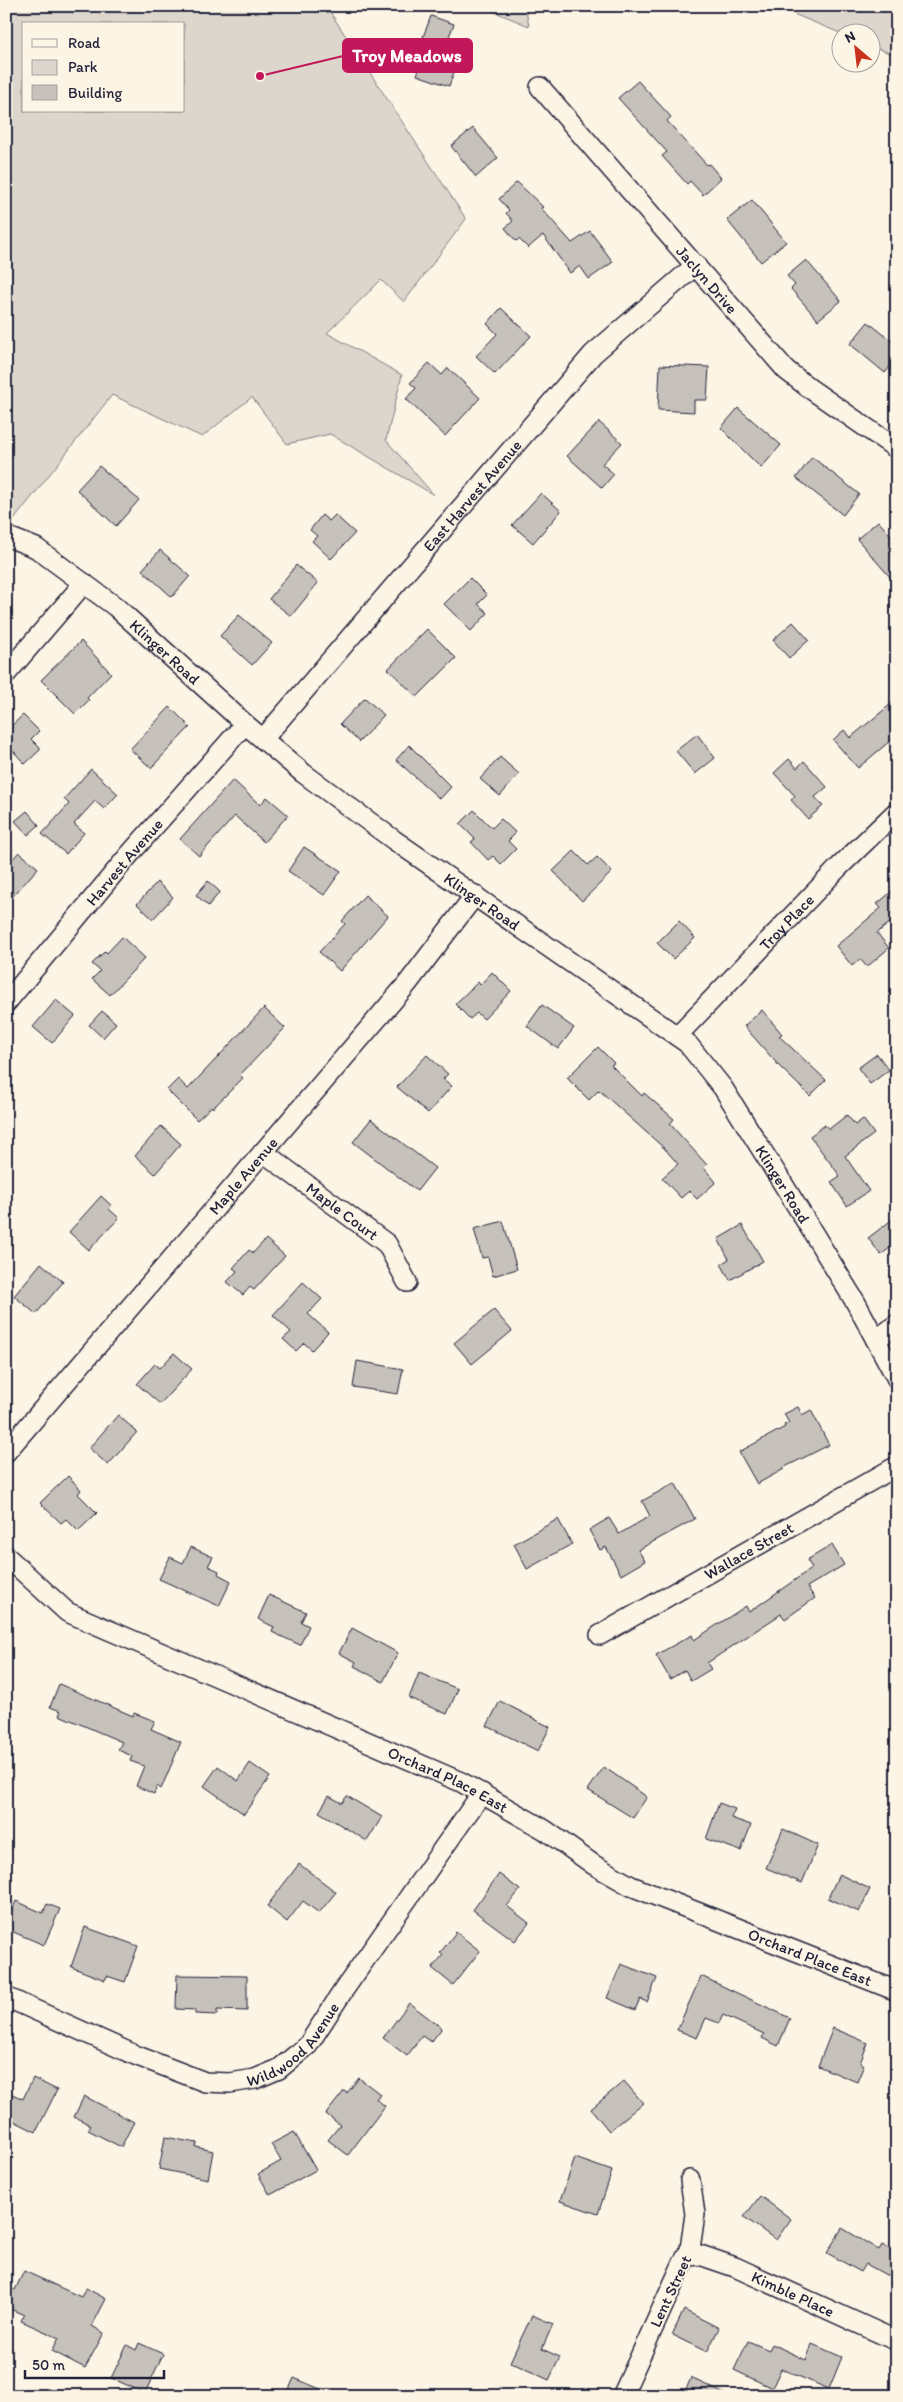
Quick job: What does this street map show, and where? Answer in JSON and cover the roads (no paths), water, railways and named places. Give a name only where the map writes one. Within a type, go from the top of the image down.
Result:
[{"type":"street","name":"Jaclyn Drive","points":[[540,87],[786,370],[897,449]]},
{"type":"street","name":"East Harvest Avenue","points":[[263,738],[593,354],[696,265]]},
{"type":"street","name":"Klinger Road","points":[[6,536],[36,548],[116,607],[245,724],[303,773],[687,1044],[722,1088],[856,1303],[897,1379]]},
{"type":"street","points":[[6,674],[84,584]]},
{"type":"street","name":"Harvest Avenue","points":[[6,1002],[129,855],[245,724]]},
{"type":"street","name":"Troy Place","points":[[676,1036],[897,811]]},
{"type":"street","name":"Maple Avenue","points":[[6,1452],[408,983],[475,895]]},
{"type":"street","name":"Maple Court","points":[[263,1152],[388,1244],[407,1282]]},
{"type":"street","points":[[876,1340],[897,1324]]},
{"type":"street","name":"Wallace Street","points":[[600,1635],[897,1466]]},
{"type":"street","name":"Orchard Place East","points":[[6,1556],[67,1612],[462,1782],[545,1830],[594,1865],[631,1886],[897,1991]]},
{"type":"street","name":"Wildwood Avenue","points":[[6,1997],[135,2055],[205,2082],[230,2083],[255,2079],[279,2069],[308,2045],[482,1793]]},
{"type":"street","name":"Lent Street","points":[[622,2396],[676,2276],[686,2256],[689,2256],[696,2214],[690,2180]]},
{"type":"street","name":"Kimble Place","points":[[689,2256],[700,2255],[735,2267],[897,2341]]},
{"type":"place","name":"Troy Meadows","points":[[260,76]]}]
